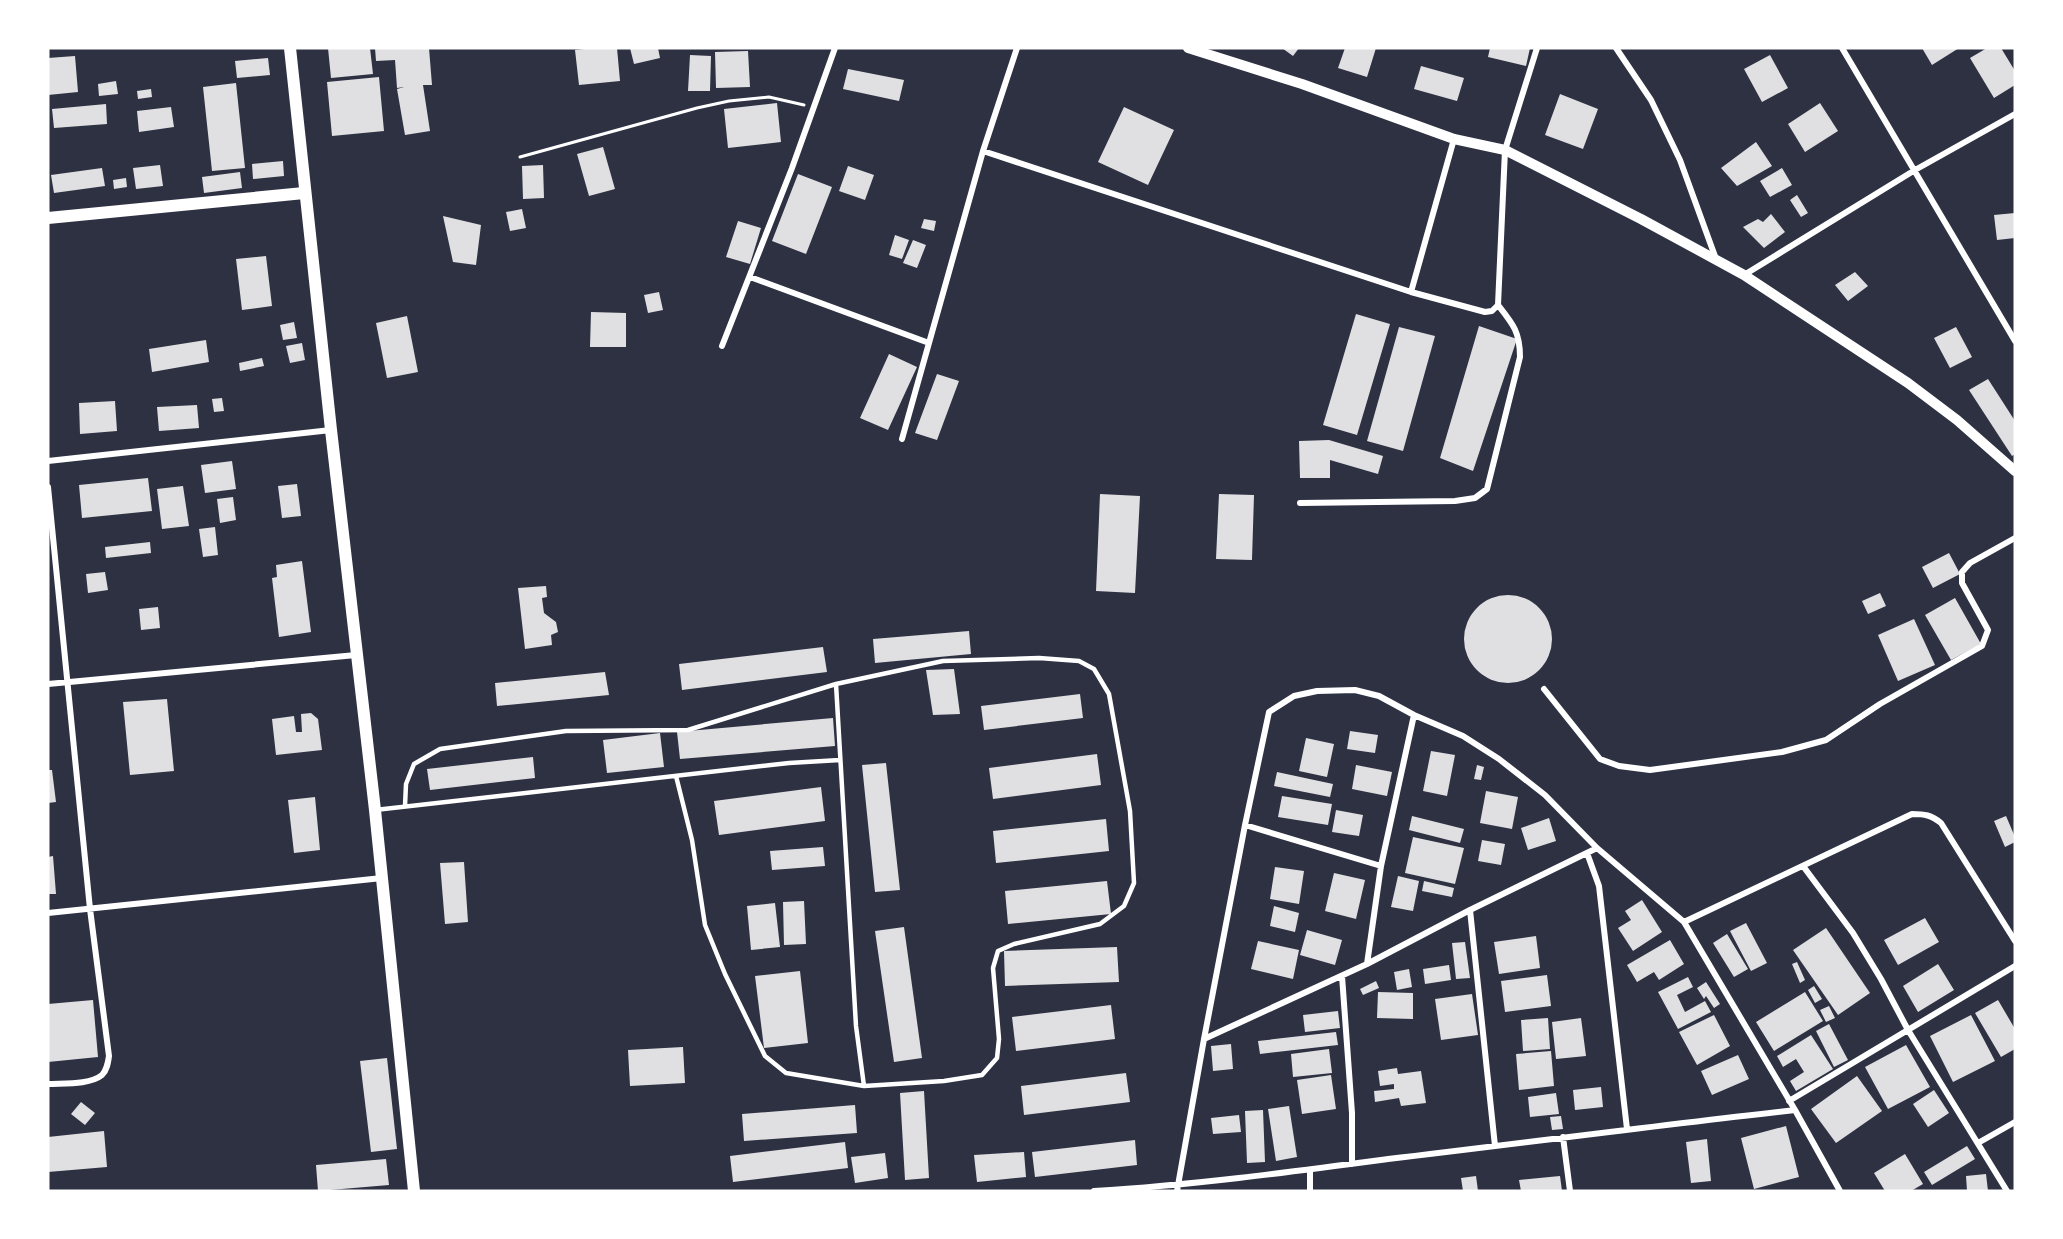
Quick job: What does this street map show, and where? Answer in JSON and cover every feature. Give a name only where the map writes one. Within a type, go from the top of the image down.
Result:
[{"type":"main road","points":[[290,48],[304,193],[375,810],[414,1191]]},
{"type":"main road","points":[[48,218],[304,193]]},
{"type":"street","points":[[722,346],[835,48]]},
{"type":"street","points":[[902,439],[983,151],[1017,48]]},
{"type":"street","points":[[1188,48],[1202,50],[1302,84],[1454,139],[1505,150],[1641,219],[1744,275],[1908,383],[1957,420],[2015,471]]},
{"type":"street","points":[[1300,503],[1455,501],[1474,498],[1486,489],[1520,357],[1520,340],[1515,326],[1498,305],[1505,150],[1537,48]]},
{"type":"street","points":[[1616,48],[1651,100],[1675,150],[1716,260]]},
{"type":"street","points":[[1842,48],[2015,341]]},
{"type":"street","points":[[1744,275],[1915,170],[2015,114]]},
{"type":"street","points":[[1411,292],[1454,139]]},
{"type":"street","points":[[983,151],[1411,292],[1485,312],[1492,311],[1498,305]]},
{"type":"street","points":[[750,277],[930,344]]},
{"type":"street","points":[[48,461],[331,430]]},
{"type":"street","points":[[48,487],[90,909],[109,1056],[107,1067],[101,1076],[90,1080],[48,1084]]},
{"type":"street","points":[[1544,688],[1600,759],[1619,766],[1650,770],[1782,752],[1826,740],[1880,704],[1982,645],[1988,630],[1962,583],[1962,572],[1970,563],[2015,538]]},
{"type":"street","points":[[48,684],[356,655]]},
{"type":"street","points":[[1178,1188],[1204,1039],[1269,712],[1294,696],[1317,691],[1355,690],[1379,696],[1414,715],[1463,736],[1499,759],[1545,795],[1598,848],[1684,922],[1840,1191]]},
{"type":"street","points":[[1368,964],[1381,866],[1414,715]]},
{"type":"street","points":[[1684,922],[1912,814],[1929,814],[1941,823],[2015,941]]},
{"type":"street","points":[[1245,825],[1381,866]]},
{"type":"street","points":[[1204,1039],[1368,964],[1470,910],[1598,848]]},
{"type":"street","points":[[1587,853],[1599,886],[1627,1129]]},
{"type":"street","points":[[1803,866],[1853,933],[1908,1030],[2007,1191]]},
{"type":"street","points":[[48,913],[382,878]]},
{"type":"street","points":[[1470,910],[1495,1146]]},
{"type":"street","points":[[1789,1101],[2015,966]]},
{"type":"street","points":[[1342,976],[1352,1113],[1352,1164]]},
{"type":"street","points":[[1094,1191],[1178,1188],[1563,1137],[1795,1110]]},
{"type":"street","points":[[1978,1143],[2015,1122]]},
{"type":"street","points":[[1563,1137],[1570,1191]]},
{"type":"street","points":[[1310,1170],[1310,1191]]},
{"type":"lane","points":[[405,806],[406,784],[414,764],[440,749],[566,731],[688,730],[836,684],[943,661],[1039,658],[1079,661],[1094,669],[1109,694],[1130,811],[1134,883],[1124,906],[1100,924],[1014,944],[998,951],[993,968],[999,1039],[997,1058],[982,1075],[944,1081],[864,1086],[786,1073],[765,1056],[725,974],[705,925],[692,840],[676,776]]},
{"type":"lane","points":[[836,684],[856,1026],[864,1086]]},
{"type":"lane","points":[[375,810],[789,763],[840,760]]},
{"type":"path","points":[[520,157],[697,108],[729,102],[769,97],[814,108]]},
{"type":"building","points":[[328,48],[370,48],[373,74],[331,78]]},
{"type":"building","points":[[375,48],[429,48],[432,85],[423,85],[430,131],[405,135],[397,89],[404,87],[397,88],[395,60],[376,61]]},
{"type":"building","points":[[617,48],[620,81],[579,85],[575,50]]},
{"type":"building","points":[[630,48],[658,48],[660,58],[634,64]]},
{"type":"building","points":[[1282,48],[1299,48],[1293,56]]},
{"type":"building","points":[[1345,48],[1376,48],[1367,77],[1338,68]]},
{"type":"building","points":[[1490,48],[1530,48],[1526,66],[1488,57]]},
{"type":"building","points":[[1922,48],[1959,48],[1932,65]]},
{"type":"building","points":[[1987,48],[2001,48],[2015,71],[2015,85],[1994,98],[1970,58]]},
{"type":"building","points":[[748,51],[750,87],[716,88],[715,52]]},
{"type":"building","points":[[690,55],[711,56],[710,91],[688,91]]},
{"type":"building","points":[[1770,55],[1788,88],[1762,102],[1744,69]]},
{"type":"building","points":[[75,56],[78,92],[48,95],[48,58]]},
{"type":"building","points":[[268,58],[270,75],[237,78],[235,61]]},
{"type":"building","points":[[1421,66],[1464,78],[1457,101],[1414,89]]},
{"type":"building","points":[[848,69],[904,80],[899,101],[843,89]]},
{"type":"building","points":[[379,77],[384,131],[332,136],[327,82]]},
{"type":"building","points":[[116,81],[118,94],[99,96],[98,84]]},
{"type":"building","points":[[236,83],[245,168],[212,171],[203,87]]},
{"type":"building","points":[[151,89],[152,97],[138,99],[137,91]]},
{"type":"building","points":[[1560,94],[1598,109],[1583,149],[1545,135]]},
{"type":"building","points":[[777,103],[781,142],[728,148],[724,109]]},
{"type":"building","points":[[1820,103],[1838,131],[1805,152],[1788,124]]},
{"type":"building","points":[[106,104],[107,124],[54,128],[52,109]]},
{"type":"building","points":[[171,107],[174,127],[139,132],[137,111]]},
{"type":"building","points":[[1124,107],[1174,130],[1148,185],[1098,162]]},
{"type":"building","points":[[1756,142],[1772,166],[1737,186],[1721,168]]},
{"type":"building","points":[[603,147],[615,189],[589,196],[577,154]]},
{"type":"building","points":[[283,161],[284,176],[253,179],[252,164]]},
{"type":"building","points":[[160,165],[163,186],[136,189],[133,168]]},
{"type":"building","points":[[543,165],[544,198],[523,199],[522,166]]},
{"type":"building","points":[[848,166],[874,175],[865,200],[839,191]]},
{"type":"building","points":[[102,168],[105,186],[54,193],[51,175]]},
{"type":"building","points":[[1782,168],[1792,185],[1770,197],[1760,181]]},
{"type":"building","points":[[240,172],[242,188],[204,193],[202,177]]},
{"type":"building","points":[[798,174],[832,187],[806,254],[772,241]]},
{"type":"building","points":[[126,178],[127,187],[114,189],[113,180]]},
{"type":"building","points":[[1797,195],[1808,213],[1801,217],[1790,200]]},
{"type":"building","points":[[522,209],[526,228],[510,231],[506,212]]},
{"type":"building","points":[[2015,213],[2015,238],[1997,240],[1994,215]]},
{"type":"building","points":[[1771,214],[1785,232],[1764,248],[1743,227],[1758,219],[1763,222]]},
{"type":"building","points":[[443,216],[481,225],[476,265],[453,262]]},
{"type":"building","points":[[924,219],[936,221],[934,231],[921,228]]},
{"type":"building","points":[[738,221],[761,228],[750,264],[726,257]]},
{"type":"building","points":[[895,235],[909,240],[902,259],[889,255]]},
{"type":"building","points":[[913,240],[926,245],[917,268],[903,263]]},
{"type":"building","points":[[266,256],[272,306],[242,310],[236,259]]},
{"type":"building","points":[[1855,272],[1868,286],[1848,301],[1835,285]]},
{"type":"building","points":[[659,292],[663,310],[648,313],[644,295]]},
{"type":"building","points":[[591,312],[626,313],[626,347],[590,347]]},
{"type":"building","points":[[1356,314],[1390,324],[1357,435],[1323,425]]},
{"type":"building","points":[[407,316],[418,372],[387,378],[376,323]]},
{"type":"building","points":[[294,322],[297,338],[283,340],[280,325]]},
{"type":"building","points":[[1479,326],[1517,339],[1473,471],[1440,458]]},
{"type":"building","points":[[1399,327],[1435,336],[1403,451],[1367,441]]},
{"type":"building","points":[[1956,327],[1972,357],[1950,368],[1934,338]]},
{"type":"building","points":[[206,340],[209,362],[152,372],[149,349]]},
{"type":"building","points":[[302,343],[305,360],[290,363],[286,346]]},
{"type":"building","points":[[889,354],[917,367],[888,430],[860,418]]},
{"type":"building","points":[[262,358],[264,366],[240,371],[239,363]]},
{"type":"building","points":[[937,374],[959,381],[937,440],[915,433]]},
{"type":"building","points":[[1988,379],[2015,421],[2015,454],[2012,456],[1969,390]]},
{"type":"building","points":[[222,398],[224,411],[214,412],[212,399]]},
{"type":"building","points":[[115,401],[117,431],[80,434],[79,403]]},
{"type":"building","points":[[197,405],[199,428],[159,431],[157,407]]},
{"type":"building","points":[[1329,440],[1383,456],[1378,474],[1330,460],[1330,478],[1300,478],[1299,441]]},
{"type":"building","points":[[232,461],[236,489],[205,493],[201,465]]},
{"type":"building","points":[[148,478],[152,511],[82,518],[79,485]]},
{"type":"building","points":[[297,484],[301,516],[282,518],[278,486]]},
{"type":"building","points":[[183,486],[189,526],[162,529],[157,489]]},
{"type":"building","points":[[1100,494],[1140,496],[1135,593],[1096,591]]},
{"type":"building","points":[[1219,494],[1254,495],[1252,560],[1216,559]]},
{"type":"building","points":[[233,497],[236,520],[220,523],[217,499]]},
{"type":"building","points":[[215,527],[218,555],[203,557],[199,529]]},
{"type":"building","points":[[150,542],[151,553],[106,558],[105,547]]},
{"type":"building","points":[[1949,553],[1960,574],[1933,588],[1922,567]]},
{"type":"building","points":[[302,561],[311,632],[279,637],[272,578],[277,577],[276,565]]},
{"type":"building","points":[[105,572],[108,590],[88,593],[86,574]]},
{"type":"building","points":[[546,586],[547,597],[542,598],[544,613],[556,622],[558,632],[551,635],[552,645],[525,649],[518,588]]},
{"type":"building","points":[[1880,593],[1886,606],[1868,614],[1862,601]]},
{"type":"building","points":[[1508,595],[1525,598],[1539,608],[1549,622],[1552,639],[1549,656],[1539,670],[1525,680],[1508,683],[1491,680],[1477,670],[1467,656],[1464,639],[1467,622],[1477,608],[1491,598]]},
{"type":"building","points":[[1955,598],[1981,644],[1951,660],[1925,615]]},
{"type":"building","points":[[158,607],[160,628],[141,630],[139,609]]},
{"type":"building","points":[[1914,619],[1935,665],[1898,681],[1878,635]]},
{"type":"building","points":[[969,631],[971,654],[875,663],[873,639]]},
{"type":"building","points":[[823,647],[827,672],[682,690],[679,664]]},
{"type":"building","points":[[954,669],[960,714],[933,715],[926,670]]},
{"type":"building","points":[[605,672],[609,695],[497,706],[495,683]]},
{"type":"building","points":[[1080,694],[1083,718],[984,730],[981,706]]},
{"type":"building","points":[[167,699],[174,771],[130,775],[123,702]]},
{"type":"building","points":[[311,713],[318,719],[322,750],[276,755],[272,719],[294,716],[296,732],[302,732],[301,714]]},
{"type":"building","points":[[833,718],[835,746],[680,759],[677,732]]},
{"type":"building","points":[[1350,731],[1378,735],[1375,753],[1347,749]]},
{"type":"building","points":[[660,733],[664,767],[607,773],[603,740]]},
{"type":"building","points":[[1306,738],[1334,744],[1327,777],[1299,771]]},
{"type":"building","points":[[1431,751],[1455,755],[1447,796],[1423,791]]},
{"type":"building","points":[[1097,754],[1101,785],[993,799],[989,768]]},
{"type":"building","points":[[533,757],[535,778],[430,790],[427,769]]},
{"type":"building","points":[[886,763],[900,890],[875,892],[862,765]]},
{"type":"building","points":[[1356,765],[1392,772],[1387,796],[1352,789]]},
{"type":"building","points":[[1477,765],[1484,767],[1481,780],[1474,779]]},
{"type":"building","points":[[48,770],[52,770],[56,802],[48,803]]},
{"type":"building","points":[[1277,772],[1333,784],[1330,797],[1274,786]]},
{"type":"building","points":[[821,787],[825,821],[719,835],[714,801]]},
{"type":"building","points":[[1486,791],[1518,797],[1512,829],[1480,823]]},
{"type":"building","points":[[1282,796],[1332,804],[1328,825],[1278,817]]},
{"type":"building","points":[[315,797],[320,850],[294,853],[288,800]]},
{"type":"building","points":[[1336,810],[1363,815],[1359,836],[1332,832]]},
{"type":"building","points":[[1412,816],[1464,829],[1460,843],[1409,830]]},
{"type":"building","points":[[2006,816],[2015,842],[2005,847],[1994,821]]},
{"type":"building","points":[[1549,818],[1556,841],[1528,850],[1521,828]]},
{"type":"building","points":[[1106,819],[1109,851],[996,863],[993,831]]},
{"type":"building","points":[[1413,837],[1464,848],[1455,884],[1405,873]]},
{"type":"building","points":[[1482,840],[1505,844],[1501,865],[1478,861]]},
{"type":"building","points":[[823,847],[825,866],[772,870],[770,851]]},
{"type":"building","points":[[53,856],[56,894],[48,894],[48,857]]},
{"type":"building","points":[[464,862],[468,922],[445,924],[440,863]]},
{"type":"building","points":[[1275,867],[1304,871],[1299,904],[1270,899]]},
{"type":"building","points":[[1334,873],[1365,880],[1356,919],[1325,911]]},
{"type":"building","points":[[1398,876],[1419,881],[1413,911],[1391,907]]},
{"type":"building","points":[[1107,881],[1111,914],[1008,924],[1005,891]]},
{"type":"building","points":[[1424,881],[1454,888],[1452,897],[1422,891]]},
{"type":"building","points":[[1642,900],[1662,932],[1633,951],[1618,928],[1631,920],[1625,911]]},
{"type":"building","points":[[804,901],[806,944],[784,945],[783,902]]},
{"type":"building","points":[[775,903],[780,947],[751,950],[747,906]]},
{"type":"building","points":[[1274,906],[1299,913],[1295,932],[1270,926]]},
{"type":"building","points":[[1925,918],[1939,942],[1898,965],[1884,940]]},
{"type":"building","points":[[1746,923],[1767,963],[1751,971],[1730,931]]},
{"type":"building","points":[[904,927],[922,1058],[894,1062],[875,931]]},
{"type":"building","points":[[1826,928],[1870,993],[1838,1015],[1793,950]]},
{"type":"building","points":[[1307,930],[1342,940],[1335,965],[1300,955]]},
{"type":"building","points":[[1727,934],[1748,969],[1734,977],[1713,943]]},
{"type":"building","points":[[1536,936],[1540,968],[1499,974],[1494,942]]},
{"type":"building","points":[[1670,940],[1684,964],[1659,980],[1654,972],[1637,982],[1627,965]]},
{"type":"building","points":[[1258,941],[1299,950],[1293,979],[1251,969]]},
{"type":"building","points":[[1465,942],[1470,978],[1456,979],[1452,943]]},
{"type":"building","points":[[1117,947],[1119,982],[1005,986],[1004,951]]},
{"type":"building","points":[[1797,962],[1805,980],[1800,983],[1792,964]]},
{"type":"building","points":[[1938,964],[1954,990],[1918,1012],[1903,986]]},
{"type":"building","points":[[1449,965],[1451,980],[1425,984],[1423,969]]},
{"type":"building","points":[[1409,969],[1412,987],[1397,990],[1394,972]]},
{"type":"building","points":[[800,971],[808,1043],[764,1048],[755,976]]},
{"type":"building","points":[[1547,975],[1551,1006],[1505,1012],[1501,981]]},
{"type":"building","points":[[1688,977],[1693,987],[1677,995],[1685,1012],[1705,1001],[1711,1012],[1678,1029],[1658,992]]},
{"type":"building","points":[[1376,981],[1379,988],[1363,995],[1360,989]]},
{"type":"building","points":[[1706,982],[1720,1004],[1714,1008],[1697,988]]},
{"type":"building","points":[[1814,986],[1822,999],[1815,1003],[1808,990]]},
{"type":"building","points":[[1378,992],[1413,993],[1413,1019],[1377,1018]]},
{"type":"building","points":[[1805,992],[1823,1021],[1774,1051],[1756,1022]]},
{"type":"building","points":[[1472,994],[1478,1035],[1441,1040],[1435,999]]},
{"type":"building","points":[[93,1000],[98,1057],[48,1062],[48,1004]]},
{"type":"building","points":[[1998,1000],[2015,1029],[2015,1049],[2001,1057],[1975,1013]]},
{"type":"building","points":[[1111,1005],[1115,1039],[1016,1051],[1012,1017]]},
{"type":"building","points":[[1829,1006],[1835,1018],[1826,1022],[1820,1010]]},
{"type":"building","points":[[1338,1011],[1340,1028],[1305,1032],[1303,1015]]},
{"type":"building","points":[[1714,1015],[1730,1046],[1697,1065],[1679,1032]]},
{"type":"building","points":[[1971,1015],[1995,1061],[1953,1082],[1930,1036]]},
{"type":"building","points":[[1548,1018],[1550,1049],[1523,1051],[1521,1020]]},
{"type":"building","points":[[1581,1018],[1586,1056],[1556,1059],[1552,1022]]},
{"type":"building","points":[[1829,1024],[1848,1060],[1834,1067],[1816,1031]]},
{"type":"building","points":[[1336,1032],[1338,1045],[1260,1054],[1258,1041]]},
{"type":"building","points":[[1811,1035],[1833,1069],[1796,1091],[1790,1081],[1804,1072],[1796,1059],[1783,1067],[1777,1056]]},
{"type":"building","points":[[1231,1044],[1233,1069],[1213,1071],[1211,1046]]},
{"type":"building","points":[[1906,1045],[1930,1087],[1888,1109],[1865,1067]]},
{"type":"building","points":[[683,1047],[685,1083],[630,1086],[628,1050]]},
{"type":"building","points":[[1329,1049],[1332,1073],[1293,1077],[1291,1054]]},
{"type":"building","points":[[1551,1051],[1554,1086],[1519,1090],[1516,1054]]},
{"type":"building","points":[[1738,1055],[1749,1079],[1712,1095],[1701,1071]]},
{"type":"building","points":[[387,1058],[397,1149],[371,1152],[360,1061]]},
{"type":"building","points":[[1397,1068],[1398,1074],[1421,1071],[1426,1103],[1401,1106],[1399,1098],[1375,1102],[1374,1091],[1394,1089],[1394,1084],[1380,1086],[1378,1071]]},
{"type":"building","points":[[1126,1073],[1130,1102],[1024,1115],[1021,1086]]},
{"type":"building","points":[[1331,1075],[1336,1109],[1302,1114],[1297,1080]]},
{"type":"building","points":[[1857,1076],[1882,1111],[1836,1143],[1811,1109]]},
{"type":"building","points":[[1601,1087],[1603,1107],[1575,1110],[1573,1090]]},
{"type":"building","points":[[1934,1090],[1949,1113],[1928,1127],[1913,1104]]},
{"type":"building","points":[[924,1091],[929,1178],[905,1180],[900,1093]]},
{"type":"building","points":[[1556,1093],[1559,1114],[1530,1117],[1528,1097]]},
{"type":"building","points":[[81,1102],[95,1113],[85,1125],[71,1114]]},
{"type":"building","points":[[855,1105],[857,1133],[744,1141],[742,1114]]},
{"type":"building","points":[[1289,1106],[1297,1157],[1276,1161],[1268,1109]]},
{"type":"building","points":[[1263,1110],[1265,1162],[1247,1163],[1245,1111]]},
{"type":"building","points":[[1239,1115],[1241,1132],[1213,1134],[1211,1118]]},
{"type":"building","points":[[1561,1116],[1563,1129],[1552,1130],[1550,1117]]},
{"type":"building","points":[[1786,1126],[1799,1177],[1754,1189],[1741,1138]]},
{"type":"building","points":[[104,1131],[107,1167],[48,1172],[48,1137]]},
{"type":"building","points":[[1707,1139],[1711,1181],[1691,1183],[1686,1142]]},
{"type":"building","points":[[1135,1140],[1137,1165],[1035,1177],[1032,1152]]},
{"type":"building","points":[[845,1142],[848,1168],[733,1182],[730,1156]]},
{"type":"building","points":[[1967,1146],[1975,1159],[1932,1185],[1924,1172]]},
{"type":"building","points":[[1024,1152],[1026,1177],[977,1182],[974,1155]]},
{"type":"building","points":[[885,1153],[888,1178],[855,1183],[851,1157]]},
{"type":"building","points":[[1905,1154],[1923,1184],[1911,1191],[1885,1191],[1874,1173]]},
{"type":"building","points":[[386,1159],[389,1185],[318,1191],[316,1165]]},
{"type":"building","points":[[1986,1174],[1988,1191],[1967,1191],[1966,1176]]},
{"type":"building","points":[[1476,1176],[1478,1191],[1463,1191],[1461,1178]]},
{"type":"building","points":[[1560,1176],[1562,1191],[1521,1191],[1519,1180]]}]
